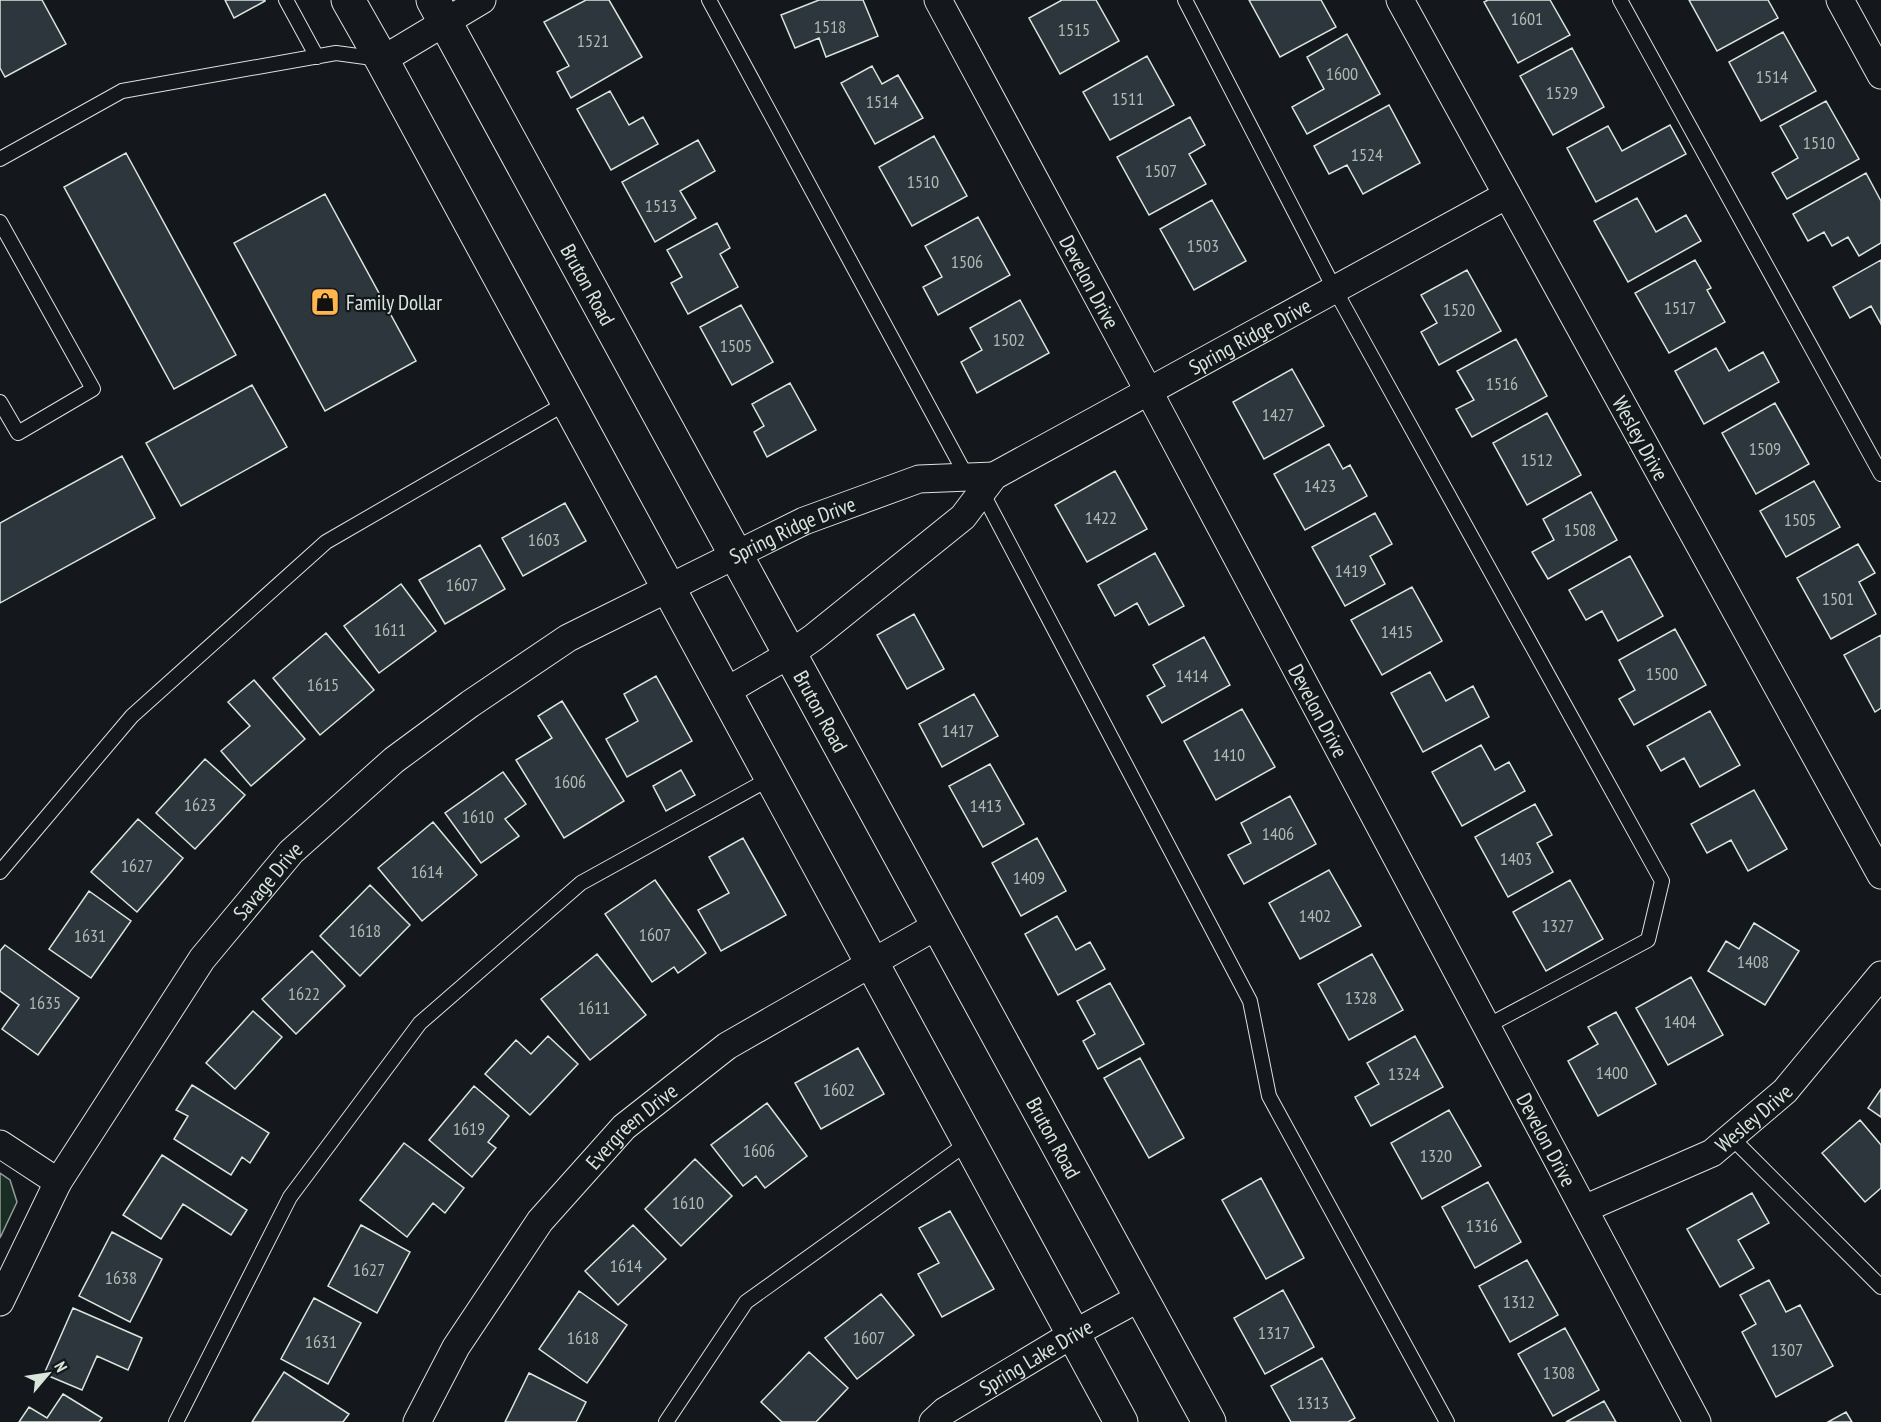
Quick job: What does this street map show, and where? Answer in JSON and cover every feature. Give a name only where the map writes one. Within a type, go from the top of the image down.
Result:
[{"type":"main road","points":[[348,0],[1121,1422]]},
{"type":"main road","name":"Bruton Road","points":[[439,11],[1209,1422]]},
{"type":"street","points":[[382,60],[439,11],[482,0]]},
{"type":"street","name":"Develon Drive","points":[[938,0],[1697,1422]]},
{"type":"street","name":"Wesley Drive","points":[[1400,0],[1881,875]]},
{"type":"street","points":[[1840,0],[1881,75]]},
{"type":"street","name":"Spring Ridge Drive","points":[[669,588],[804,521],[919,479],[981,482],[1507,195]]},
{"type":"street","name":"Spring Ridge Drive","points":[[725,692],[814,638],[963,517],[981,482]]},
{"type":"street","name":"Savage Drive","points":[[0,1302],[58,1182],[202,959],[291,852],[394,760],[470,704],[568,638],[669,588]]},
{"type":"street","name":"Evergreen Drive","points":[[417,1422],[456,1347],[540,1221],[624,1127],[727,1046],[938,925]]},
{"type":"street","name":"Wesley Drive","points":[[1584,1209],[1712,1153],[1785,1091],[1881,975]]},
{"type":"street","points":[[0,1144],[58,1182]]},
{"type":"street","name":"Spring Lake Drive","points":[[933,1422],[945,1411],[1073,1334],[1141,1297]]},
{"type":"lane","points":[[286,0],[317,57]]},
{"type":"lane","points":[[709,0],[981,482],[1251,1001],[1269,1096],[1447,1422]]},
{"type":"lane","points":[[1185,0],[1335,290],[1662,881],[1648,940],[1487,1026]]},
{"type":"lane","points":[[1620,0],[1881,474]]},
{"type":"lane","points":[[0,159],[122,91],[336,53],[382,60]]},
{"type":"lane","points":[[0,222],[93,389],[18,433],[0,402]]},
{"type":"lane","points":[[0,872],[132,716],[326,543],[568,402]]},
{"type":"lane","points":[[176,1422],[290,1197],[420,1023],[581,884],[771,778]]},
{"type":"lane","points":[[1731,1137],[1881,1287]]},
{"type":"lane","points":[[666,1422],[746,1302],[969,1142]]},
{"type":"green space","points":[[0,1173],[10,1180],[17,1202],[0,1238]]},
{"type":"building","points":[[0,0],[42,0],[66,44],[5,77],[0,68]]},
{"type":"building","points":[[225,0],[265,0],[265,1],[234,18]]},
{"type":"building","points":[[586,0],[609,0],[642,57],[571,98],[557,72],[569,66],[544,22]]},
{"type":"building","points":[[819,0],[863,0],[878,36],[826,57],[819,38],[795,48],[781,15]]},
{"type":"building","points":[[1062,0],[1096,0],[1119,41],[1060,74],[1029,18]]},
{"type":"building","points":[[1249,0],[1321,0],[1336,27],[1280,57]]},
{"type":"building","points":[[1488,0],[1550,0],[1570,35],[1518,63],[1484,2]]},
{"type":"building","points":[[1689,0],[1768,0],[1778,18],[1717,51]]},
{"type":"building","points":[[1783,32],[1816,91],[1761,121],[1729,62]]},
{"type":"building","points":[[1347,34],[1380,94],[1307,134],[1292,107],[1324,89],[1307,57]]},
{"type":"building","points":[[1572,48],[1604,107],[1553,135],[1520,76]]},
{"type":"building","points":[[1147,56],[1174,105],[1110,140],[1083,92]]},
{"type":"building","points":[[872,66],[882,84],[898,75],[923,118],[875,144],[841,83]]},
{"type":"building","points":[[610,91],[629,125],[643,117],[658,144],[611,170],[577,109]]},
{"type":"building","points":[[1826,101],[1859,159],[1787,199],[1772,173],[1798,158],[1780,126]]},
{"type":"building","points":[[1389,105],[1420,163],[1363,194],[1347,165],[1329,174],[1314,146]]},
{"type":"building","points":[[1190,117],[1205,145],[1189,154],[1206,184],[1149,215],[1117,157]]},
{"type":"building","points":[[1670,125],[1686,154],[1596,202],[1567,148],[1608,126],[1622,151]]},
{"type":"building","points":[[934,136],[967,196],[912,226],[879,167]]},
{"type":"building","points":[[698,140],[715,171],[680,191],[696,218],[655,242],[622,182]]},
{"type":"building","points":[[126,153],[236,355],[174,389],[64,187]]},
{"type":"building","points":[[1866,173],[1881,201],[1881,243],[1859,256],[1848,237],[1832,246],[1824,232],[1808,241],[1793,214]]},
{"type":"building","name":"Family Dollar","points":[[325,194],[416,361],[325,411],[234,243]]},
{"type":"building","points":[[1637,198],[1656,232],[1686,215],[1701,241],[1628,282],[1594,221]]},
{"type":"building","points":[[1212,200],[1246,261],[1194,290],[1160,229]]},
{"type":"building","points":[[978,217],[1010,275],[938,315],[923,287],[942,277],[925,246]]},
{"type":"building","points":[[717,223],[730,248],[720,254],[738,287],[688,314],[671,283],[682,277],[667,250]]},
{"type":"building","points":[[1695,260],[1711,288],[1707,290],[1725,322],[1669,353],[1635,293]]},
{"type":"building","points":[[1881,260],[1881,324],[1871,306],[1850,318],[1833,287]]},
{"type":"building","points":[[1467,270],[1501,331],[1439,365],[1421,332],[1437,323],[1421,295]]},
{"type":"building","points":[[1020,300],[1049,353],[977,393],[961,362],[982,350],[970,328]]},
{"type":"building","points":[[741,305],[773,362],[732,385],[700,327]]},
{"type":"building","points":[[1516,339],[1547,396],[1472,437],[1456,409],[1474,400],[1457,371]]},
{"type":"building","points":[[1716,348],[1729,371],[1763,352],[1779,382],[1704,424],[1675,371]]},
{"type":"building","points":[[1292,369],[1324,426],[1264,459],[1233,402]]},
{"type":"building","points":[[790,383],[816,430],[767,457],[754,432],[764,426],[752,404]]},
{"type":"building","points":[[252,385],[287,447],[181,506],[146,443]]},
{"type":"building","points":[[1775,403],[1809,464],[1756,494],[1722,433]]},
{"type":"building","points":[[1547,413],[1581,475],[1527,505],[1493,443]]},
{"type":"building","points":[[1329,444],[1343,469],[1350,465],[1367,496],[1305,530],[1274,474]]},
{"type":"building","points":[[122,456],[155,518],[0,603],[0,523]]},
{"type":"building","points":[[1115,471],[1147,529],[1087,562],[1055,505]]},
{"type":"building","points":[[1814,481],[1840,527],[1786,557],[1760,511]]},
{"type":"building","points":[[1591,492],[1617,540],[1548,579],[1532,552],[1554,540],[1543,519]]},
{"type":"building","points":[[565,503],[586,541],[523,576],[502,538]]},
{"type":"building","points":[[1375,513],[1392,544],[1370,556],[1385,584],[1345,606],[1312,547]]},
{"type":"building","points":[[1858,544],[1875,573],[1859,582],[1876,614],[1831,639],[1797,578]]},
{"type":"building","points":[[480,545],[505,589],[445,624],[419,580]]},
{"type":"building","points":[[1155,553],[1184,606],[1149,625],[1137,603],[1115,616],[1098,585]]},
{"type":"building","points":[[1630,556],[1663,616],[1618,641],[1602,611],[1586,620],[1569,590]]},
{"type":"building","points":[[401,584],[436,631],[379,673],[344,626]]},
{"type":"building","points":[[1412,587],[1442,641],[1382,675],[1351,620]]},
{"type":"building","points":[[914,614],[944,669],[907,689],[877,635]]},
{"type":"building","points":[[1675,629],[1706,685],[1634,725],[1619,699],[1635,690],[1619,660]]},
{"type":"building","points":[[326,633],[374,690],[320,735],[273,678]]},
{"type":"building","points":[[1881,635],[1881,708],[1875,712],[1844,655]]},
{"type":"building","points":[[1204,637],[1230,685],[1162,723],[1147,696],[1165,686],[1153,665]]},
{"type":"building","points":[[1430,672],[1446,701],[1473,686],[1489,717],[1423,752],[1391,693]]},
{"type":"building","points":[[656,676],[692,741],[627,777],[606,739],[638,721],[624,694]]},
{"type":"building","points":[[254,680],[305,739],[251,786],[221,751],[250,726],[228,702]]},
{"type":"building","points":[[974,694],[998,736],[942,767],[919,724]]},
{"type":"building","points":[[562,701],[624,801],[564,838],[516,760],[552,738],[538,716]]},
{"type":"building","points":[[1242,709],[1275,767],[1216,800],[1184,741]]},
{"type":"building","points":[[1710,711],[1740,765],[1700,787],[1684,758],[1661,771],[1647,746]]},
{"type":"building","points":[[1481,745],[1495,770],[1509,762],[1525,791],[1462,826],[1432,772]]},
{"type":"building","points":[[205,759],[245,795],[195,849],[156,813]]},
{"type":"building","points":[[990,764],[1024,824],[983,847],[949,786]]},
{"type":"building","points":[[681,770],[695,795],[666,811],[653,786]]},
{"type":"building","points":[[503,772],[526,804],[505,819],[519,836],[481,863],[445,813]]},
{"type":"building","points":[[1754,790],[1787,849],[1748,871],[1731,840],[1707,853],[1691,824]]},
{"type":"building","points":[[1290,796],[1316,844],[1244,884],[1228,855],[1251,843],[1241,823]]},
{"type":"building","points":[[1535,804],[1552,835],[1537,843],[1553,872],[1508,897],[1475,837]]},
{"type":"building","points":[[138,819],[183,858],[137,912],[91,872]]},
{"type":"building","points":[[433,822],[477,875],[422,921],[378,868]]},
{"type":"building","points":[[743,838],[786,915],[721,951],[698,910],[729,893],[709,857]]},
{"type":"building","points":[[1037,838],[1066,891],[1021,916],[992,863]]},
{"type":"building","points":[[1329,870],[1361,926],[1300,959],[1269,903]]},
{"type":"building","points":[[655,880],[706,953],[678,973],[674,967],[652,982],[605,914]]},
{"type":"building","points":[[1570,880],[1603,939],[1546,971],[1513,912]]},
{"type":"building","points":[[370,885],[410,925],[360,976],[320,936]]},
{"type":"building","points":[[89,891],[131,921],[91,978],[49,949]]},
{"type":"building","points":[[1057,916],[1076,950],[1090,942],[1105,969],[1058,995],[1025,934]]},
{"type":"building","points":[[1754,923],[1799,951],[1765,1005],[1708,971],[1726,941],[1739,949]]},
{"type":"building","points":[[5,945],[79,998],[38,1055],[2,1029],[19,1005],[0,991],[0,951]]},
{"type":"building","points":[[312,951],[345,986],[296,1034],[262,999]]},
{"type":"building","points":[[597,954],[646,1015],[590,1060],[541,999]]},
{"type":"building","points":[[1372,954],[1403,1010],[1349,1040],[1318,984]]},
{"type":"building","points":[[1691,977],[1723,1035],[1668,1065],[1636,1008]]},
{"type":"building","points":[[1110,983],[1144,1044],[1098,1069],[1083,1041],[1095,1034],[1077,1001]]},
{"type":"building","points":[[253,1011],[282,1037],[235,1089],[206,1063]]},
{"type":"building","points":[[1616,1012],[1656,1084],[1598,1116],[1568,1061],[1598,1044],[1588,1027]]},
{"type":"building","points":[[548,1036],[578,1064],[530,1115],[485,1074],[516,1040],[531,1054]]},
{"type":"building","points":[[1415,1036],[1443,1087],[1371,1126],[1355,1097],[1379,1084],[1367,1063]]},
{"type":"building","points":[[858,1048],[884,1094],[821,1129],[795,1083]]},
{"type":"building","points":[[1140,1058],[1184,1138],[1149,1158],[1104,1078]]},
{"type":"building","points":[[192,1085],[269,1133],[250,1163],[242,1157],[231,1175],[174,1139],[188,1116],[176,1110]]},
{"type":"building","points":[[474,1086],[509,1116],[488,1142],[496,1148],[472,1177],[429,1140]]},
{"type":"building","points":[[1881,1089],[1881,1117],[1868,1108]]},
{"type":"building","points":[[767,1103],[807,1156],[765,1188],[756,1176],[743,1186],[711,1145]]},
{"type":"building","points":[[1449,1110],[1481,1166],[1422,1199],[1391,1143]]},
{"type":"building","points":[[1860,1120],[1881,1145],[1881,1188],[1865,1202],[1822,1153]]},
{"type":"building","points":[[404,1143],[464,1188],[445,1213],[433,1203],[407,1237],[360,1200]]},
{"type":"building","points":[[162,1155],[247,1210],[231,1235],[183,1204],[161,1239],[123,1215]]},
{"type":"building","points":[[695,1159],[732,1196],[681,1246],[645,1209]]},
{"type":"building","points":[[1261,1178],[1304,1258],[1266,1279],[1222,1200]]},
{"type":"building","points":[[1488,1182],[1521,1242],[1475,1268],[1442,1207]]},
{"type":"building","points":[[1752,1193],[1769,1223],[1738,1240],[1754,1268],[1720,1287],[1687,1229]]},
{"type":"building","points":[[950,1211],[994,1289],[942,1317],[918,1274],[939,1263],[919,1228]]},
{"type":"building","points":[[361,1225],[410,1252],[377,1313],[328,1286]]},
{"type":"building","points":[[633,1225],[666,1259],[618,1305],[585,1271]]},
{"type":"building","points":[[112,1232],[162,1259],[130,1322],[79,1296]]},
{"type":"building","points":[[1527,1260],[1558,1315],[1510,1342],[1479,1286]]},
{"type":"building","points":[[1769,1280],[1786,1312],[1800,1305],[1833,1366],[1776,1397],[1742,1332],[1756,1324],[1740,1295]]},
{"type":"building","points":[[1283,1290],[1314,1347],[1265,1374],[1234,1318]]},
{"type":"building","points":[[579,1291],[627,1325],[587,1383],[539,1349]]},
{"type":"building","points":[[881,1294],[914,1335],[857,1379],[825,1338]]},
{"type":"building","points":[[314,1298],[361,1323],[328,1384],[281,1359]]},
{"type":"building","points":[[73,1308],[142,1338],[128,1370],[97,1356],[82,1390],[44,1374]]},
{"type":"building","points":[[1565,1328],[1599,1390],[1553,1416],[1518,1354]]},
{"type":"building","points":[[809,1352],[848,1388],[816,1422],[782,1422],[761,1402]]},
{"type":"building","points":[[1322,1358],[1355,1418],[1348,1422],[1291,1422],[1271,1386]]},
{"type":"building","points":[[284,1372],[349,1414],[343,1422],[252,1422]]},
{"type":"building","points":[[529,1373],[586,1402],[576,1422],[505,1422]]},
{"type":"building","points":[[63,1394],[102,1418],[99,1422],[19,1422],[29,1407],[47,1418]]},
{"type":"building","points":[[1604,1401],[1616,1422],[1566,1422]]},
{"type":"building","points":[[1846,1412],[1852,1422],[1828,1422]]},
{"type":"place","name":"Family Dollar","points":[[325,302]]}]
